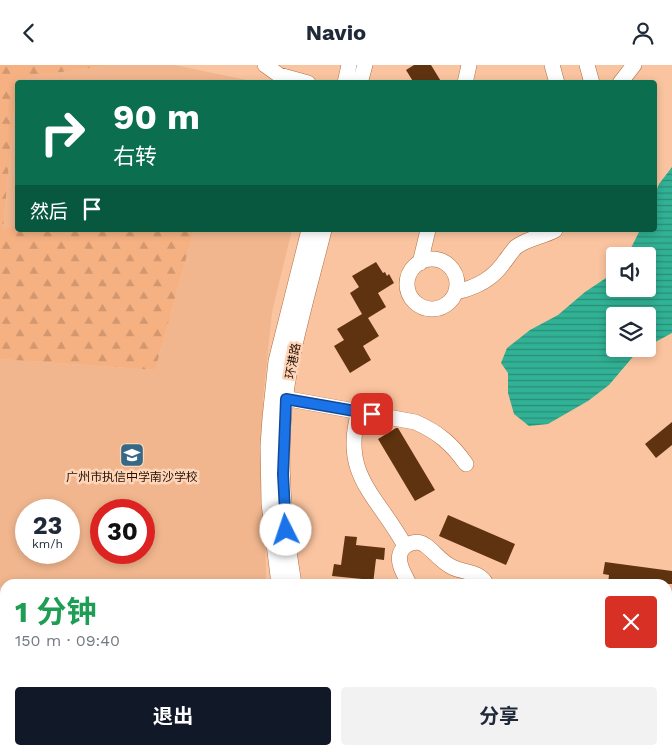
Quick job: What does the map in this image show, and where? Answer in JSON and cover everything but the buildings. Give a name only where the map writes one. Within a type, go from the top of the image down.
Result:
[{"type":"street","points":[[264,65],[280,75],[298,80]]},
{"type":"street","points":[[346,80],[349,65]]},
{"type":"street","points":[[361,80],[364,65]]},
{"type":"street","points":[[466,80],[470,65]]},
{"type":"street","points":[[552,65],[556,80]]},
{"type":"street","points":[[587,65],[591,80]]},
{"type":"street","points":[[622,80],[634,65]]},
{"type":"street","name":"环港路","points":[[293,579],[286,530],[283,447],[276,361],[308,232]]},
{"type":"street","name":"环港路","points":[[278,579],[269,503],[268,446],[279,397],[291,364],[324,232]]},
{"type":"street","points":[[420,263],[428,232]]},
{"type":"street","points":[[456,292],[472,288],[486,281],[501,267],[514,249],[525,241],[550,232]]},
{"type":"street","points":[[431,259],[448,265],[456,275],[456,292],[450,302],[440,308],[428,309],[417,304],[410,294],[408,283],[411,271],[420,263],[431,259]]},
{"type":"street","points":[[279,397],[415,422],[431,429],[444,438],[466,464]]},
{"type":"street","points":[[359,412],[354,441],[358,469],[368,491],[390,520],[405,546]]},
{"type":"street","points":[[407,579],[399,561],[399,555],[405,546],[416,542],[426,546],[443,562],[483,579]]},
{"type":"shaded area","points":[[113,65],[175,65],[246,80],[17,80],[17,78]]},
{"type":"shaded area","points":[[15,100],[15,225],[3,229]]},
{"type":"shaded area","name":"广州市执信中学南沙学校","points":[[193,232],[292,232],[272,312],[263,399],[266,579],[0,579],[0,359],[155,370]]},
{"type":"green space","points":[[0,65],[113,65],[17,78],[15,80],[15,100],[3,229],[15,225],[15,232],[193,232],[155,370],[0,359]]},
{"type":"water","points":[[672,167],[672,333],[656,342],[656,307],[606,307],[606,357],[633,357],[609,385],[588,401],[548,424],[529,426],[514,414],[508,393],[508,373],[501,363],[507,348],[530,330],[558,315],[585,292],[606,278],[606,297],[656,297],[656,247],[632,247],[639,232],[657,232],[657,189]]},
{"type":"place","name":"广州市执信中学南沙学校","points":[[132,455]]},
{"type":"route","points":[[286,530],[283,474],[286,399],[372,414]]}]
